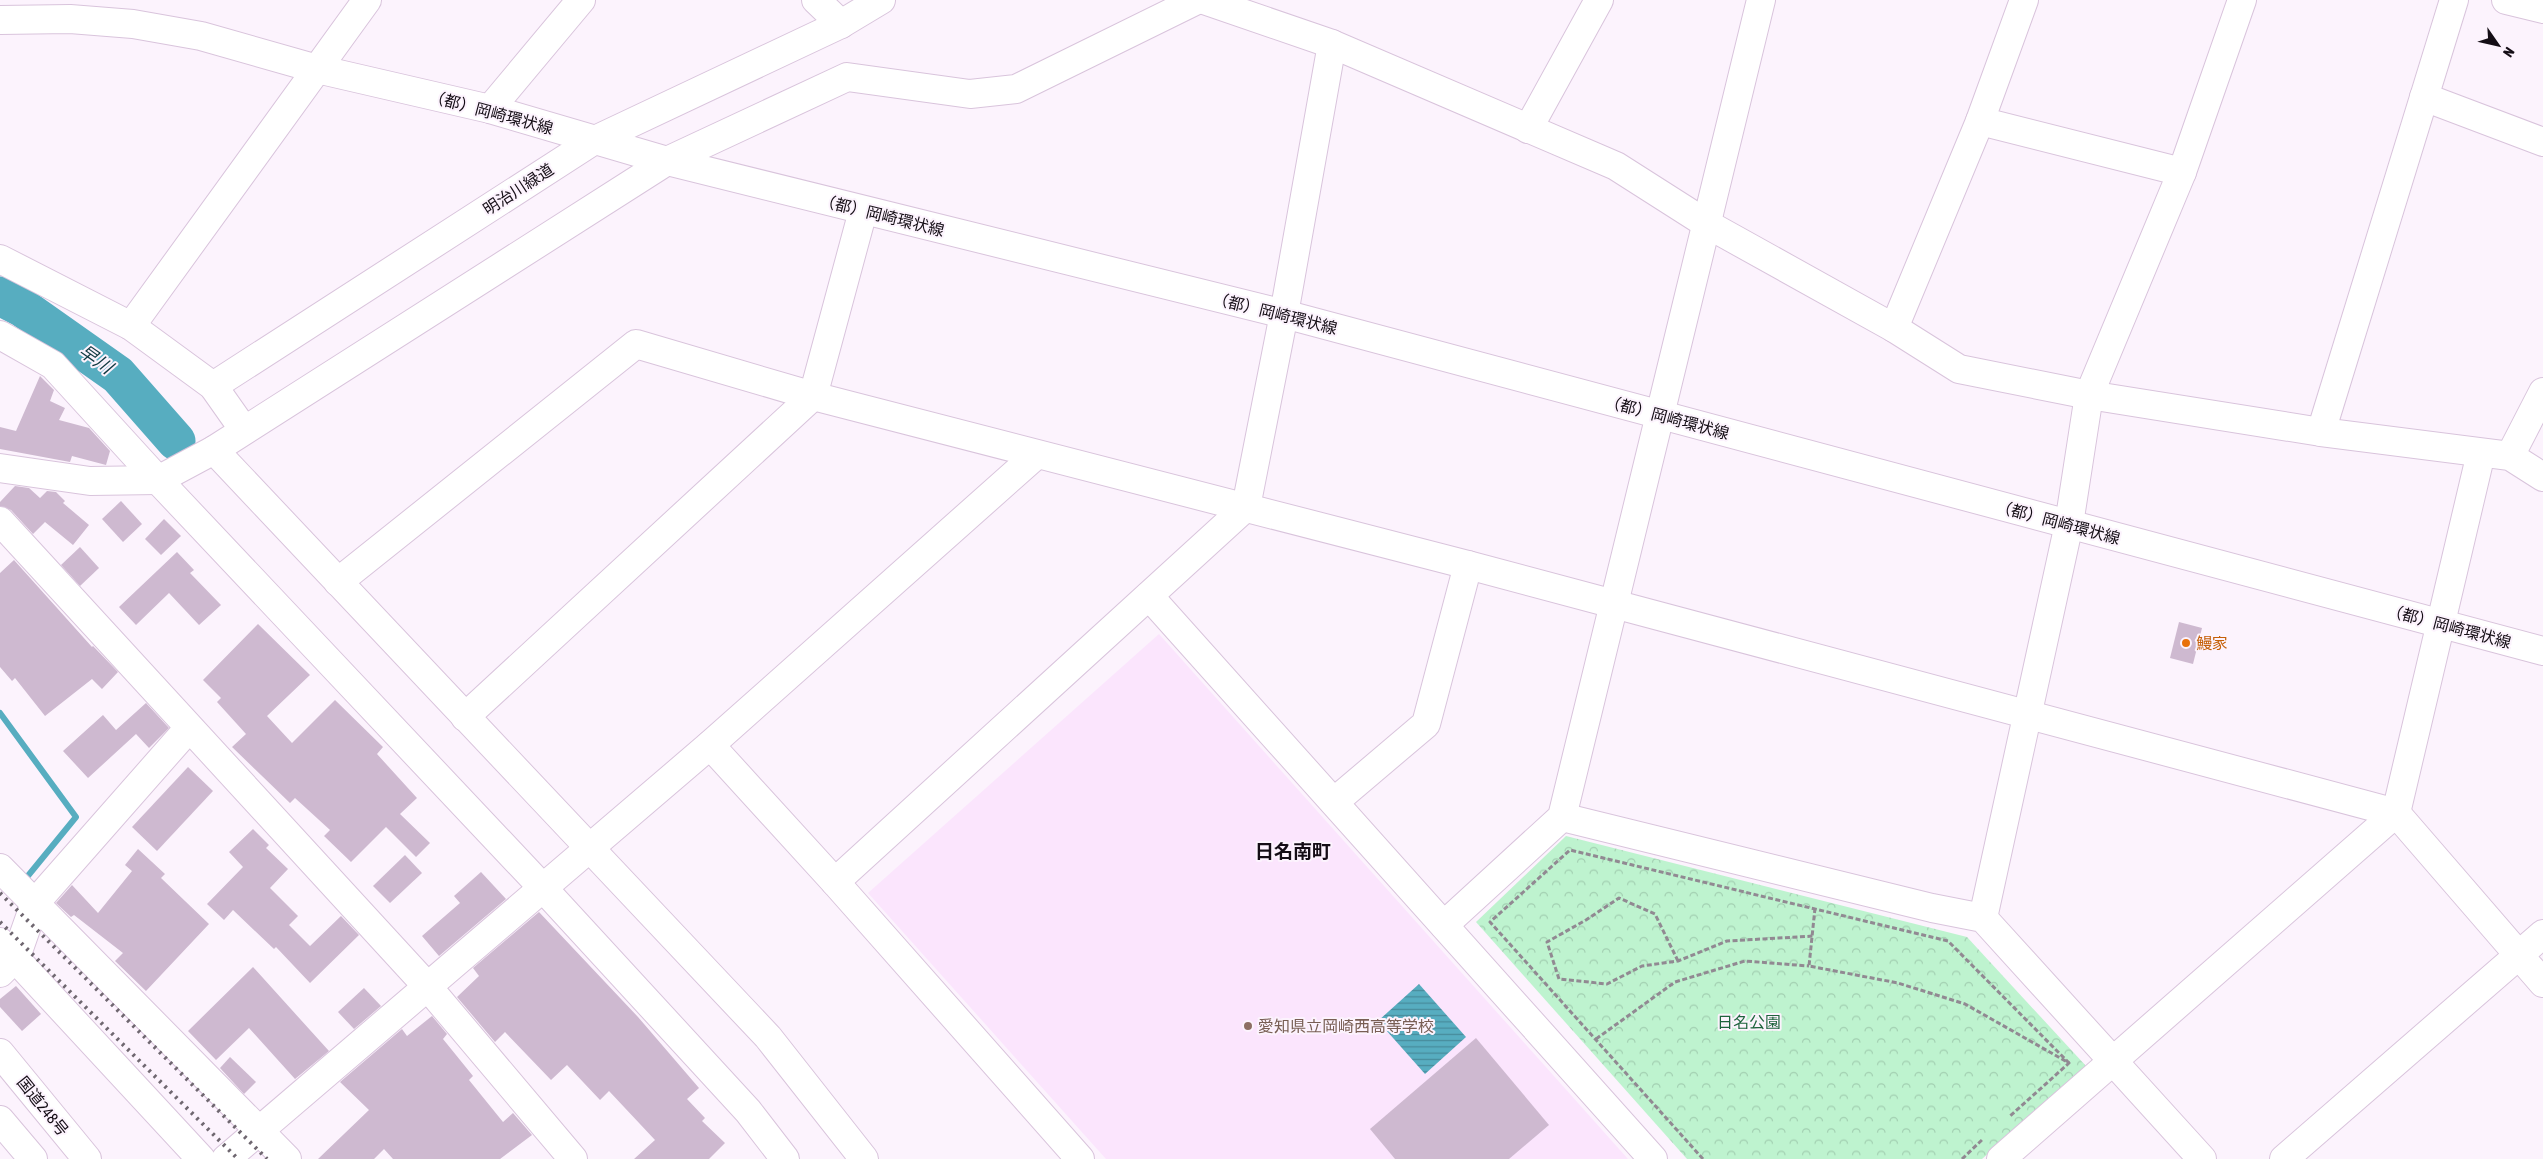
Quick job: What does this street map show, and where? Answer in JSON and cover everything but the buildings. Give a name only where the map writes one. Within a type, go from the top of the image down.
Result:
[{"type":"main road","points":[[131,326],[367,0]]},
{"type":"main road","points":[[490,109],[581,0]]},
{"type":"main road","points":[[816,0],[841,24]]},
{"type":"main road","name":"明治川緑道","points":[[213,386],[593,141],[841,24],[881,0]]},
{"type":"main road","points":[[0,468],[90,481],[158,480],[214,450],[667,161],[847,77],[970,94],[1016,89],[1197,0]]},
{"type":"main road","points":[[1204,0],[1332,44],[1616,166],[1707,224],[1894,328],[1959,369],[2089,395],[2321,432],[2510,456],[2543,477]]},
{"type":"main road","points":[[1528,129],[1599,0]]},
{"type":"main road","points":[[1444,925],[1562,817],[1762,0]]},
{"type":"main road","points":[[1894,328],[1980,121],[2024,0]]},
{"type":"main road","points":[[1983,918],[2069,524],[2089,395],[2182,172],[2242,0]]},
{"type":"main road","points":[[2321,432],[2454,0]]},
{"type":"main road","points":[[2506,0],[2543,8]]},
{"type":"main road","name":"（都）岡崎環状線","points":[[0,20],[70,19],[133,24],[201,36],[317,70],[490,109],[593,141],[667,161],[1284,314],[2543,651]]},
{"type":"main road","points":[[835,882],[1246,508],[1284,314],[1332,44]]},
{"type":"main road","points":[[2424,97],[2543,142]]},
{"type":"main road","points":[[1980,121],[2182,172]]},
{"type":"main road","points":[[465,717],[813,396],[863,211]]},
{"type":"main road","points":[[0,259],[131,326],[213,386],[244,430]]},
{"type":"main road","points":[[0,335],[53,365],[158,480],[542,887],[748,1111],[785,1159]]},
{"type":"main road","points":[[338,582],[636,344],[813,396],[1468,565],[2396,813],[2543,983]]},
{"type":"main road","points":[[2510,456],[2543,392]]},
{"type":"main road","points":[[214,450],[768,1037],[864,1159]]},
{"type":"main road","points":[[2001,1159],[2396,813],[2481,453]]},
{"type":"main road","points":[[226,1159],[710,745],[1036,454]]},
{"type":"main road","points":[[0,520],[189,728],[428,986],[573,1159]]},
{"type":"main road","points":[[1334,802],[1426,724],[1468,565]]},
{"type":"main road","points":[[1149,596],[1654,1159]]},
{"type":"main road","points":[[189,728],[35,903],[5,957],[201,1159]]},
{"type":"main road","points":[[710,745],[835,882],[1080,1159]]},
{"type":"main road","points":[[1562,817],[1983,918],[2202,1159]]},
{"type":"main road","points":[[0,868],[287,1159]]},
{"type":"main road","points":[[2284,1159],[2543,934]]},
{"type":"main road","name":"国道248号","points":[[0,1053],[87,1159]]},
{"type":"main road","points":[[0,1120],[33,1159]]},
{"type":"path","points":[[1703,1159],[1490,922],[1570,850],[1948,941],[2069,1063]]},
{"type":"path","points":[[1809,966],[1818,879]]},
{"type":"path","points":[[1678,961],[1655,914],[1619,898],[1586,920],[1547,942],[1559,979],[1607,984],[1642,966],[1678,961],[1727,941],[1814,936]]},
{"type":"path","points":[[1596,1039],[1675,982],[1745,961],[1809,966],[1898,983],[1965,1004],[2069,1063]]},
{"type":"path","points":[[2004,1120],[2069,1063]]},
{"type":"path","points":[[1962,1159],[1990,1133]]},
{"type":"shaded area","name":"愛知県立岡崎西高等学校","points":[[1159,634],[1628,1159],[1106,1159],[868,893]]},
{"type":"green space","name":"日名公園","points":[[1566,836],[1967,937],[2086,1066],[1982,1159],[1687,1159],[1476,922]]},
{"type":"water","points":[[1419,984],[1466,1037],[1425,1074],[1378,1021]]},
{"type":"waterway","name":"早川","points":[[0,296],[23,308],[118,375],[176,441]]},
{"type":"waterway","points":[[0,713],[76,817],[27,877]]},
{"type":"railway","points":[[0,893],[267,1159]]},
{"type":"railway","points":[[0,922],[238,1159]]},
{"type":"place","name":"鰻家","points":[[2186,643]]},
{"type":"place","name":"愛知県立岡崎西高等学校","points":[[1248,1026]]},
{"type":"district","name":"日名南町","points":[[1293,851]]}]
